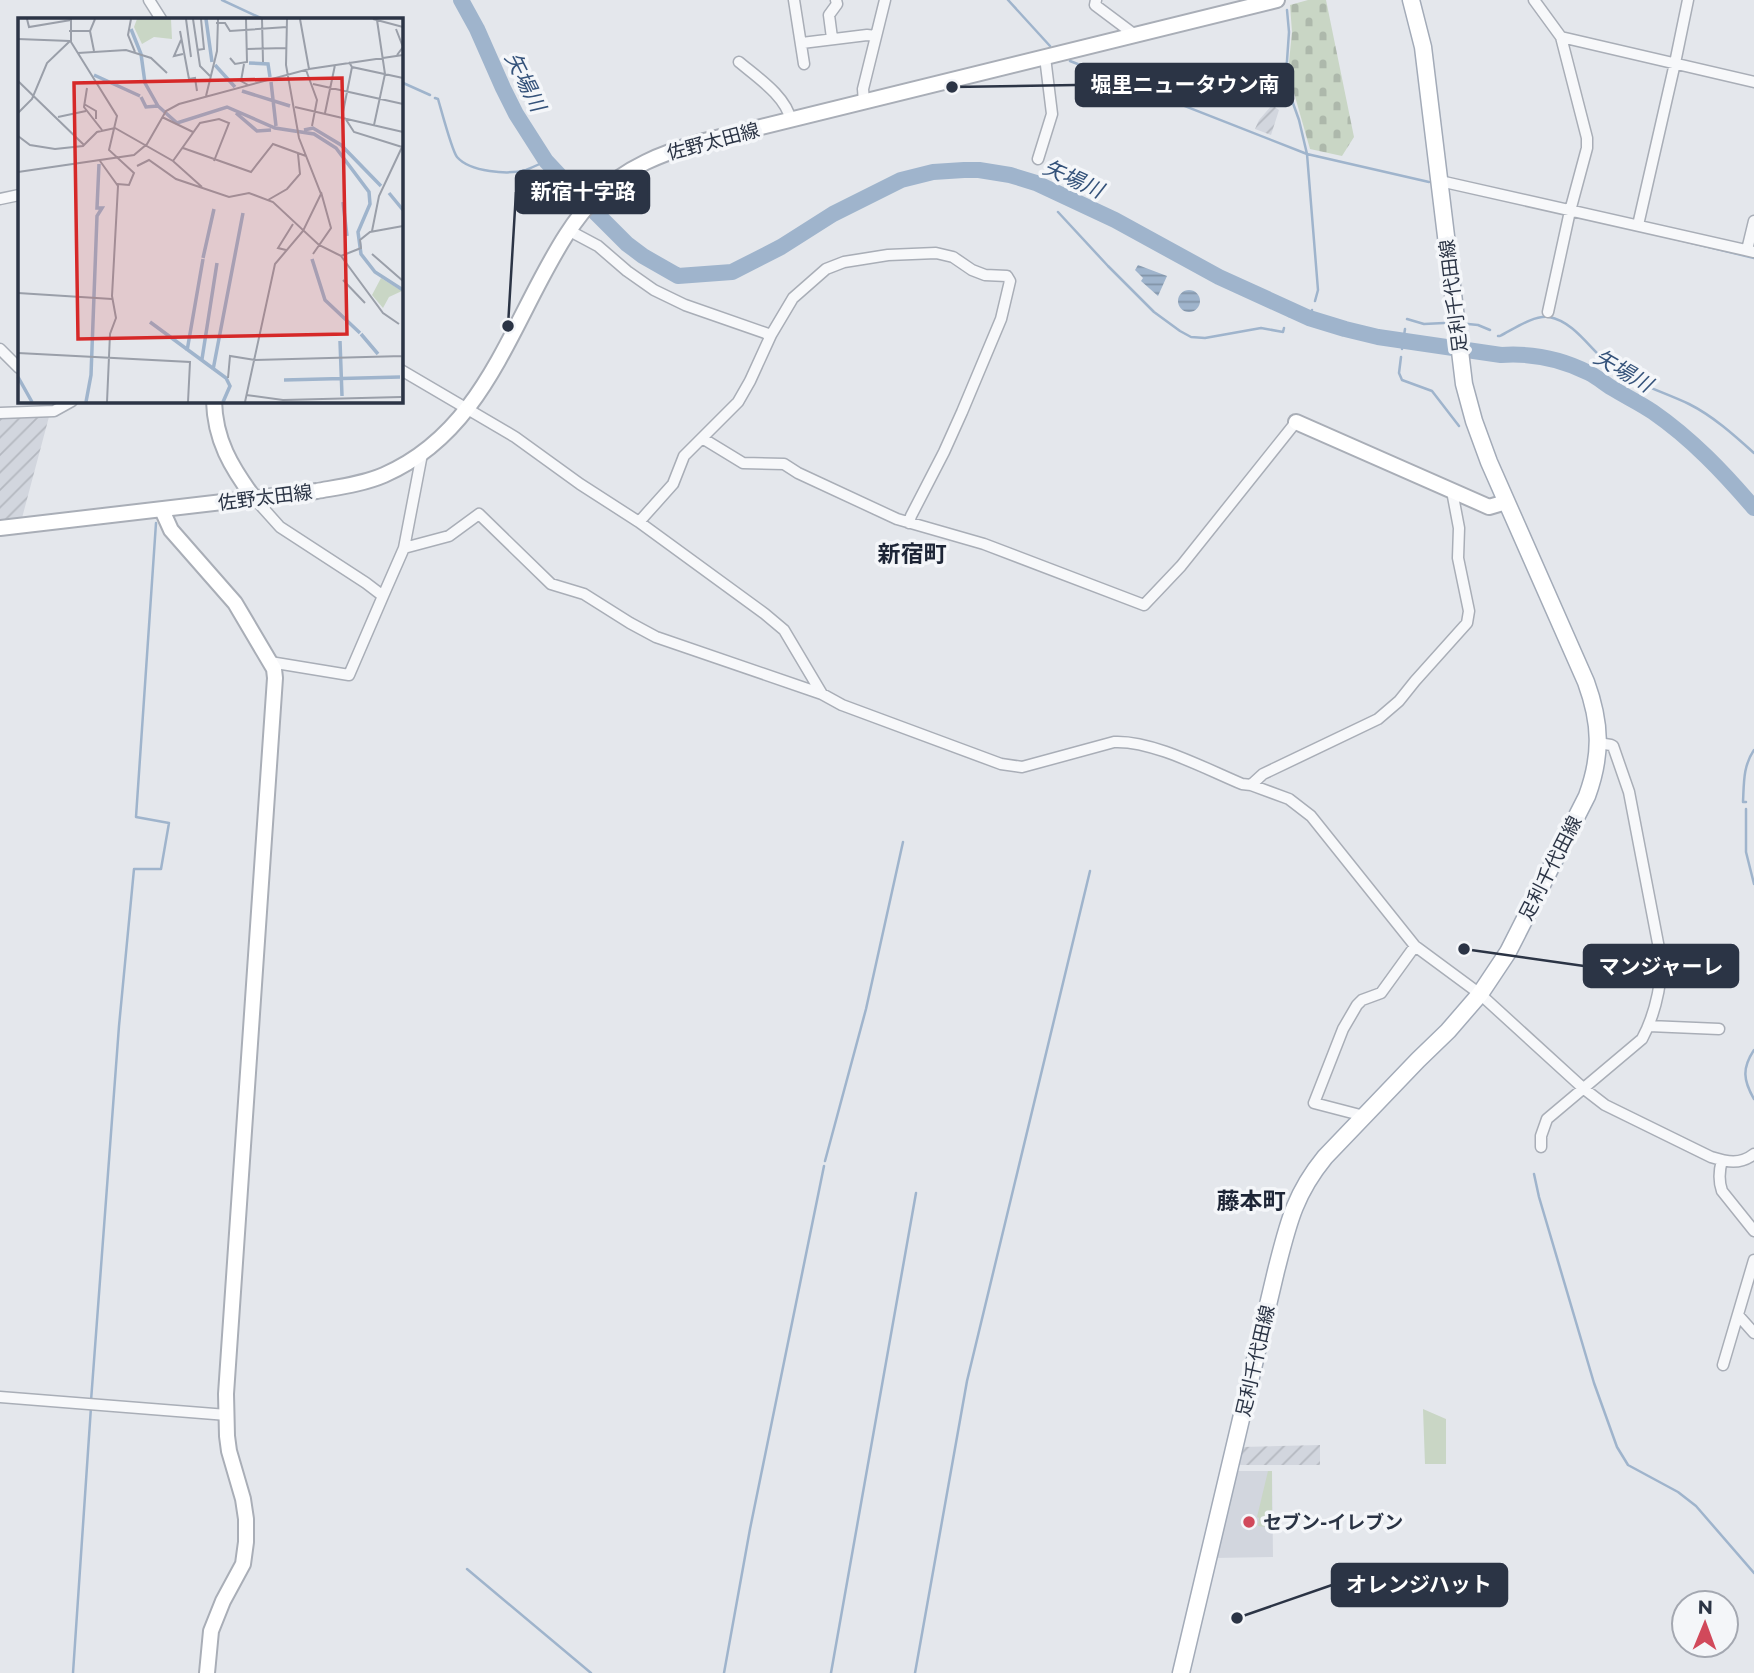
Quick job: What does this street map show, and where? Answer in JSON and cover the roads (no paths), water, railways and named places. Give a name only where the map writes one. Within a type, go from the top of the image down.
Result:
[{"type":"main road","name":"足利千代田線","points":[[1181,1673],[1287,1226],[1299,1195],[1325,1157],[1448,1031],[1480,994],[1508,952],[1587,796],[1596,768],[1596,714],[1586,682],[1506,502],[1474,421],[1464,384],[1423,47],[1411,0]]},
{"type":"street","points":[[149,0],[160,18]]},
{"type":"street","points":[[794,0],[804,64]]},
{"type":"street","points":[[832,38],[829,15],[837,4],[836,0]]},
{"type":"street","points":[[864,102],[863,89],[885,0]]},
{"type":"street","points":[[1096,0],[1095,5],[1135,34]]},
{"type":"street","name":"佐野太田線","points":[[0,528],[254,498],[353,484],[382,476],[422,454],[451,429],[468,409],[488,378],[568,230],[596,198],[635,167],[700,142],[1277,0]]},
{"type":"street","points":[[1534,0],[1561,37],[1587,138],[1548,312]]},
{"type":"street","points":[[1638,225],[1688,0]]},
{"type":"street","points":[[802,43],[832,38],[876,36]]},
{"type":"street","points":[[1561,37],[1754,82]]},
{"type":"street","points":[[1038,159],[1052,114],[1045,57]]},
{"type":"street","points":[[739,62],[766,84],[788,109],[791,121]]},
{"type":"street","points":[[1440,181],[1750,251],[1754,220]]},
{"type":"street","points":[[0,199],[18,195]]},
{"type":"street","points":[[568,230],[598,246],[654,290],[697,310],[771,335]]},
{"type":"street","points":[[639,522],[673,484],[684,456],[738,402],[771,335],[793,298],[817,275],[844,262],[888,255],[942,254],[953,257],[979,273],[1007,276],[1010,279],[998,326],[944,452],[909,523]]},
{"type":"street","points":[[0,349],[18,367]]},
{"type":"street","points":[[402,371],[515,437],[639,522],[765,614],[784,630],[822,694]]},
{"type":"street","points":[[214,402],[221,444],[254,498],[279,527],[383,596]]},
{"type":"street","points":[[0,413],[54,411],[57,405]]},
{"type":"street","points":[[702,438],[743,463],[784,464],[897,519],[984,544],[1144,605],[1181,566],[1296,422],[1489,507],[1506,502]]},
{"type":"street","points":[[270,662],[349,675],[404,548],[422,454]]},
{"type":"street","points":[[1251,785],[1263,774],[1378,719],[1399,701],[1466,623],[1469,611],[1458,558],[1459,528],[1452,491]]},
{"type":"street","points":[[162,510],[171,530],[235,603],[274,669],[275,678],[226,1380],[227,1436],[243,1499],[246,1542],[243,1564],[223,1601],[211,1631],[207,1673]]},
{"type":"street","points":[[404,548],[449,536],[479,514],[551,584],[584,594],[656,637],[822,694],[842,705],[1001,764],[1022,767],[1114,742],[1128,741],[1155,747],[1242,784],[1289,799],[1311,816],[1415,946],[1480,994],[1605,1105],[1711,1157],[1738,1162],[1754,1154]]},
{"type":"street","points":[[1541,1147],[1541,1136],[1547,1119],[1642,1039],[1649,1026],[1662,964],[1629,792],[1613,746],[1598,743]]},
{"type":"street","points":[[1364,1116],[1314,1103],[1343,1029],[1357,1004],[1381,993],[1415,946]]},
{"type":"street","points":[[1649,1026],[1719,1030]]},
{"type":"street","points":[[1721,1160],[1718,1175],[1722,1191],[1754,1231]]},
{"type":"street","points":[[1723,1365],[1754,1260]]},
{"type":"street","points":[[1738,1315],[1754,1333]]},
{"type":"street","points":[[0,1397],[227,1415]]},
{"type":"water","points":[[1138,265],[1167,276],[1158,296],[1141,281],[1143,278],[1135,270]]},
{"type":"water","points":[[1189,290],[1197,293],[1200,301],[1197,309],[1189,312],[1181,309],[1178,301],[1181,293]]},
{"type":"waterway","points":[[222,0],[261,18]]},
{"type":"waterway","name":"矢場川","points":[[461,0],[516,114],[546,161],[627,244],[678,276],[732,272],[781,247],[833,214],[901,180],[933,172],[964,170],[1010,175],[1036,183],[1115,220],[1219,277],[1309,318],[1378,337],[1501,355],[1535,356],[1579,368],[1643,406],[1681,433],[1754,508]]},
{"type":"waterway","points":[[1008,0],[1050,46]]},
{"type":"waterway","points":[[1287,10],[1289,32],[1286,75],[1307,154],[1318,290],[1315,301]]},
{"type":"waterway","points":[[1070,61],[1307,154],[1429,182]]},
{"type":"waterway","points":[[402,82],[430,95]]},
{"type":"waterway","points":[[435,98],[438,99],[455,153],[463,162],[480,169],[509,172],[526,170],[546,161]]},
{"type":"waterway","points":[[1058,212],[1154,312],[1191,337],[1205,338],[1261,328],[1283,332],[1284,328]]},
{"type":"waterway","points":[[1646,232],[1754,258]]},
{"type":"waterway","name":"矢場川","points":[[1289,316],[1291,310]]},
{"type":"waterway","points":[[1309,318],[1312,310]]},
{"type":"waterway","points":[[1498,336],[1537,318],[1559,320],[1576,332],[1616,370],[1698,409],[1754,453]]},
{"type":"waterway","points":[[1407,319],[1424,324],[1444,323]]},
{"type":"waterway","points":[[1468,324],[1490,330]]},
{"type":"waterway","name":"矢場川","points":[[1402,349],[1405,329]]},
{"type":"waterway","points":[[1401,357],[1399,373],[1402,380],[1432,391],[1459,426]]},
{"type":"waterway","points":[[91,1401],[119,1026],[134,869],[161,869],[169,823],[136,817],[156,523]]},
{"type":"waterway","points":[[1746,802],[1743,802],[1745,775],[1754,750]]},
{"type":"waterway","points":[[1746,809],[1746,852],[1754,884]]},
{"type":"waterway","points":[[825,1161],[866,1009],[903,842]]},
{"type":"waterway","points":[[915,1673],[967,1381],[1090,871]]},
{"type":"waterway","points":[[1754,1050],[1745,1074],[1754,1099]]},
{"type":"waterway","points":[[724,1673],[750,1529],[824,1166]]},
{"type":"waterway","points":[[1534,1174],[1594,1383],[1617,1447],[1628,1465],[1678,1492],[1696,1506],[1754,1573]]},
{"type":"waterway","points":[[831,1673],[916,1193]]},
{"type":"waterway","points":[[73,1673],[91,1407]]},
{"type":"waterway","points":[[467,1569],[591,1673]]},
{"type":"place","name":"堀里ニュータウン南","points":[[952,87]]},
{"type":"place","name":"新宿十字路","points":[[508,326]]},
{"type":"place","name":"マンジャーレ","points":[[1464,949]]},
{"type":"place","name":"セブン-イレブン","points":[[1249,1522]]},
{"type":"place","name":"オレンジハット","points":[[1237,1618]]},
{"type":"district","name":"新宿町","points":[[912,554]]},
{"type":"district","name":"藤本町","points":[[1251,1201]]}]
